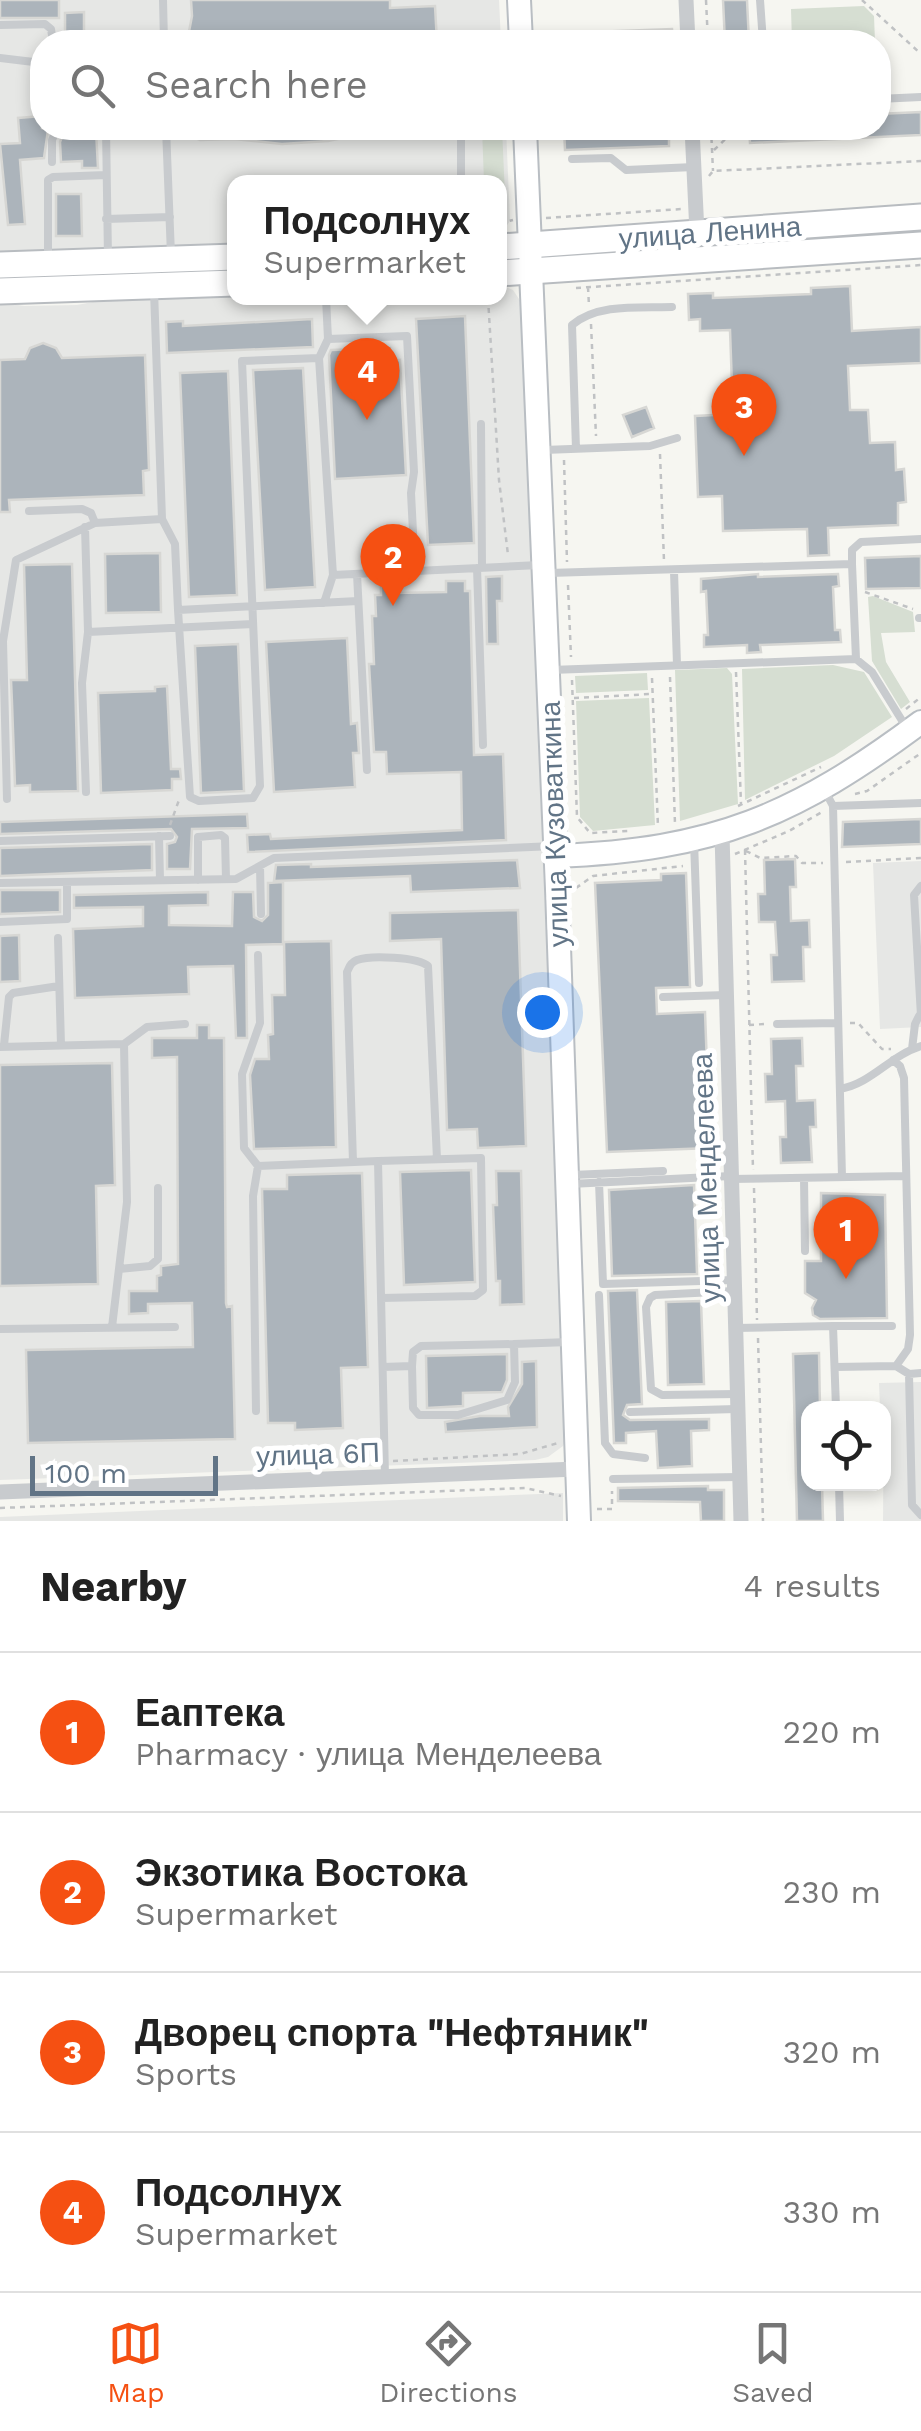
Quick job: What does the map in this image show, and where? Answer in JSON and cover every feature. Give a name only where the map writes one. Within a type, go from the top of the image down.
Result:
[{"type":"main road","points":[[519,0],[520,30]]},
{"type":"main road","name":"улица Кузоваткина","points":[[526,140],[539,450],[560,670],[556,851],[573,1342],[569,1435],[577,1469],[574,1510]]},
{"type":"main road","name":"улица Ленина","points":[[507,246],[921,217]]},
{"type":"main road","name":"улица Ленина","points":[[507,274],[921,245]]},
{"type":"main road","points":[[0,266],[227,257]]},
{"type":"main road","points":[[0,292],[227,283]]},
{"type":"main road","points":[[556,851],[623,852],[722,834],[827,787],[909,723]]},
{"type":"street","points":[[686,0],[687,30]]},
{"type":"street","points":[[693,140],[697,233]]},
{"type":"street","name":"улица Менделеева","points":[[722,834],[741,1521]]},
{"type":"street","name":"улица 6П","points":[[0,1492],[385,1469],[577,1469]]},
{"type":"lane","points":[[163,0],[164,30]]},
{"type":"lane","points":[[760,0],[761,30]]},
{"type":"lane","points":[[0,25],[44,24],[51,30]]},
{"type":"lane","points":[[0,58],[30,62]]},
{"type":"lane","points":[[891,98],[921,97]]},
{"type":"lane","points":[[52,140],[52,162]]},
{"type":"lane","points":[[106,140],[108,262]]},
{"type":"lane","points":[[167,140],[172,260]]},
{"type":"lane","points":[[461,175],[462,140]]},
{"type":"lane","points":[[572,160],[611,158],[626,170],[694,167]]},
{"type":"lane","points":[[48,264],[48,180],[106,175]]},
{"type":"lane","points":[[106,219],[170,217]]},
{"type":"lane","points":[[154,286],[162,519],[175,544],[190,797],[199,801],[248,800],[257,796],[260,786],[242,361],[319,358]]},
{"type":"lane","points":[[324,603],[333,575],[319,358],[328,339],[326,305]]},
{"type":"lane","points":[[576,449],[571,331],[576,321],[604,310],[672,307]]},
{"type":"lane","points":[[328,339],[408,336],[414,571]]},
{"type":"lane","points":[[481,424],[483,745]]},
{"type":"lane","points":[[539,450],[650,446],[678,438]]},
{"type":"lane","points":[[29,511],[88,510],[95,523]]},
{"type":"lane","points":[[7,799],[4,628],[14,589],[16,560],[95,523],[162,519]]},
{"type":"lane","points":[[85,528],[88,632],[82,683],[86,792]]},
{"type":"lane","points":[[856,660],[852,550],[862,542],[921,539]]},
{"type":"lane","points":[[333,575],[509,566],[678,570],[852,564]]},
{"type":"lane","points":[[673,666],[678,570]]},
{"type":"lane","points":[[356,574],[367,770]]},
{"type":"lane","points":[[178,610],[358,601]]},
{"type":"lane","points":[[88,632],[253,624]]},
{"type":"lane","points":[[560,670],[856,660],[872,672],[909,723]]},
{"type":"lane","points":[[842,1177],[835,862],[827,787],[921,803]]},
{"type":"lane","points":[[198,880],[198,837],[221,835],[225,838],[226,879]]},
{"type":"lane","points":[[160,836],[160,880]]},
{"type":"lane","points":[[0,842],[170,836]]},
{"type":"lane","points":[[694,841],[699,983]]},
{"type":"lane","points":[[0,883],[226,879],[245,876],[274,858],[556,851]]},
{"type":"lane","points":[[260,866],[261,914]]},
{"type":"lane","points":[[0,922],[67,919],[67,882]]},
{"type":"lane","points":[[840,1089],[857,1084],[917,1047],[915,1024],[920,1016],[914,895],[921,886]]},
{"type":"lane","points":[[58,938],[61,1045]]},
{"type":"lane","points":[[256,1410],[253,1196],[258,1166],[244,1148],[242,1074],[260,1023],[258,955]]},
{"type":"lane","points":[[353,1162],[347,972],[350,965],[362,959],[418,958],[428,966],[436,1160]]},
{"type":"lane","points":[[59,986],[13,993],[9,997],[2,1046],[124,1044],[147,1026],[186,1024]]},
{"type":"lane","points":[[663,997],[726,995]]},
{"type":"lane","points":[[777,1024],[838,1023]]},
{"type":"lane","points":[[112,1327],[127,1202],[124,1044]]},
{"type":"lane","points":[[893,1060],[904,1078],[910,1335],[908,1349],[896,1366]]},
{"type":"lane","points":[[258,1166],[481,1158],[484,1290],[475,1296],[381,1298]]},
{"type":"lane","points":[[378,1161],[385,1469]]},
{"type":"lane","points":[[567,1180],[663,1170]]},
{"type":"lane","points":[[567,1180],[906,1176]]},
{"type":"lane","points":[[804,1178],[805,1251]]},
{"type":"lane","points":[[599,1182],[604,1284],[734,1286]]},
{"type":"lane","points":[[119,1269],[150,1266],[158,1259],[158,1188]]},
{"type":"lane","points":[[734,1286],[655,1294],[646,1307],[652,1390],[662,1395],[737,1401]]},
{"type":"lane","points":[[599,1295],[604,1432],[608,1449],[614,1454],[645,1458]]},
{"type":"lane","points":[[833,1326],[836,1401]]},
{"type":"lane","points":[[735,1328],[892,1326]]},
{"type":"lane","points":[[0,1329],[175,1327]]},
{"type":"lane","points":[[514,1344],[512,1396],[458,1415],[425,1416],[414,1412],[413,1352],[421,1346],[573,1342]]},
{"type":"lane","points":[[383,1367],[412,1366]]},
{"type":"lane","points":[[835,1367],[896,1366],[910,1374],[921,1374]]},
{"type":"lane","points":[[910,1374],[916,1419],[912,1505],[921,1515]]},
{"type":"lane","points":[[630,1412],[737,1401]]},
{"type":"lane","points":[[569,1435],[604,1432]]},
{"type":"lane","points":[[613,1479],[740,1476]]},
{"type":"lane","points":[[838,1491],[840,1521]]},
{"type":"path","points":[[706,0],[707,30]]},
{"type":"path","points":[[862,0],[921,54]]},
{"type":"path","points":[[712,140],[713,170]]},
{"type":"path","points":[[712,151],[724,140]]},
{"type":"path","points":[[588,288],[596,444]]},
{"type":"path","points":[[488,305],[499,480],[509,566]]},
{"type":"path","points":[[659,442],[664,565],[682,565],[678,570]]},
{"type":"path","points":[[564,450],[552,570],[560,670],[573,698],[577,817],[590,834],[633,831]]},
{"type":"path","points":[[853,590],[874,594],[920,617]]},
{"type":"path","points":[[736,664],[742,805]]},
{"type":"path","points":[[646,829],[658,828],[651,666]]},
{"type":"path","points":[[673,666],[676,825]]},
{"type":"path","points":[[573,698],[652,694]]},
{"type":"path","points":[[909,723],[921,698]]},
{"type":"path","points":[[727,810],[827,787]]},
{"type":"path","points":[[170,836],[176,802]]},
{"type":"path","points":[[722,859],[745,850],[760,858],[796,856],[802,864],[921,858]]},
{"type":"path","points":[[557,889],[576,888],[592,876],[695,866]]},
{"type":"path","points":[[838,1023],[858,1023],[882,1048],[917,1047]]},
{"type":"path","points":[[749,1025],[777,1024]]},
{"type":"path","points":[[333,1464],[385,1469],[520,1454],[554,1446],[569,1435]]},
{"type":"path","points":[[0,1508],[525,1488],[557,1494],[574,1510],[612,1509],[613,1479]]},
{"type":"shaded area","points":[[0,0],[499,0],[500,30],[30,30],[30,140],[507,140],[510,221],[507,225],[507,175],[227,175],[227,247],[0,255]]},
{"type":"shaded area","points":[[864,6],[874,16],[875,30],[792,30],[791,9]]},
{"type":"shaded area","points":[[482,140],[503,140],[504,175],[484,175]]},
{"type":"shaded area","points":[[507,288],[521,302],[566,1438],[563,1446],[548,1457],[0,1480],[0,302],[24,306],[77,305],[114,298],[227,294],[227,305],[507,305]]},
{"type":"shaded area","points":[[868,597],[913,612],[915,632],[881,633],[886,662],[910,702],[901,709],[872,661]]},
{"type":"shaded area","points":[[833,665],[864,672],[892,717],[834,756],[745,800],[742,669]]},
{"type":"shaded area","points":[[727,668],[732,674],[738,804],[680,821],[675,670]]},
{"type":"shaded area","points":[[647,673],[648,690],[576,693],[575,676]]},
{"type":"shaded area","points":[[649,698],[655,825],[593,831],[580,817],[576,701]]},
{"type":"shaded area","points":[[921,861],[921,1027],[880,1029],[873,863]]},
{"type":"shaded area","points":[[921,1382],[921,1521],[883,1521],[883,1491],[891,1491],[891,1401],[880,1401],[879,1383]]},
{"type":"shaded area","points":[[563,1493],[563,1521],[0,1521],[0,1517]]},
{"type":"building","points":[[0,0],[59,0],[59,18],[0,18]]},
{"type":"building","points":[[191,0],[390,0],[390,8],[435,6],[436,30],[189,30]]},
{"type":"building","points":[[723,0],[747,0],[748,30],[724,30]]},
{"type":"building","points":[[84,12],[84,30],[65,30],[65,13]]},
{"type":"building","points":[[921,112],[921,135],[891,136],[891,113]]},
{"type":"building","points":[[30,117],[30,140],[47,140],[44,158],[20,160],[25,224],[8,225],[0,144],[20,143],[18,118]]},
{"type":"building","points":[[97,140],[98,168],[82,168],[82,161],[61,162],[60,142]]},
{"type":"building","points":[[244,140],[333,140],[328,141],[282,144]]},
{"type":"building","points":[[565,140],[669,140],[669,146],[565,150]]},
{"type":"building","points":[[750,140],[814,140],[750,143]]},
{"type":"building","points":[[56,194],[81,194],[82,236],[56,236]]},
{"type":"building","points":[[850,286],[852,331],[921,327],[921,363],[848,366],[850,410],[868,410],[870,443],[895,442],[896,470],[904,469],[906,502],[898,503],[898,525],[828,528],[829,555],[808,556],[807,529],[723,531],[722,496],[698,497],[695,416],[733,414],[730,330],[700,331],[700,319],[689,320],[688,294],[713,293],[713,298],[811,294],[811,288]]},
{"type":"building","points":[[465,316],[474,543],[428,545],[416,319]]},
{"type":"building","points":[[312,319],[313,347],[167,353],[166,322],[183,321],[183,326]]},
{"type":"building","points":[[43,343],[56,348],[62,358],[145,355],[149,470],[143,471],[144,495],[9,500],[10,512],[0,512],[0,360],[25,359],[30,348]]},
{"type":"building","points":[[390,348],[391,361],[400,360],[406,475],[335,479],[331,350]]},
{"type":"building","points":[[303,368],[315,587],[265,590],[253,370]]},
{"type":"building","points":[[228,371],[237,595],[189,597],[180,373]]},
{"type":"building","points":[[646,407],[654,428],[632,437],[623,415]]},
{"type":"building","points":[[160,553],[161,612],[106,613],[105,554]]},
{"type":"building","points":[[921,556],[921,588],[866,589],[865,558]]},
{"type":"building","points":[[72,564],[78,791],[30,792],[30,785],[15,786],[11,680],[27,680],[24,565]]},
{"type":"building","points":[[838,574],[839,586],[833,587],[835,630],[840,630],[841,642],[760,645],[761,652],[747,653],[747,645],[704,647],[704,635],[708,635],[706,591],[701,592],[701,579]]},
{"type":"building","points":[[502,576],[502,601],[497,601],[498,644],[487,644],[486,577]]},
{"type":"building","points":[[446,581],[465,581],[465,591],[470,591],[474,755],[503,754],[506,840],[248,852],[247,835],[270,834],[271,839],[462,830],[461,772],[387,774],[386,752],[374,752],[369,664],[374,664],[375,595],[381,595],[381,586],[395,585],[395,593],[446,592]]},
{"type":"building","points":[[347,638],[351,724],[357,723],[359,753],[353,753],[355,787],[274,792],[266,642]]},
{"type":"building","points":[[238,644],[244,791],[201,793],[195,646]]},
{"type":"building","points":[[167,686],[171,769],[180,769],[181,779],[172,779],[172,790],[101,793],[98,693],[155,691],[155,687]]},
{"type":"building","points":[[247,814],[248,828],[192,829],[190,869],[167,869],[167,844],[177,837],[171,829],[0,834],[0,822]]},
{"type":"building","points":[[921,819],[921,844],[842,847],[843,822]]},
{"type":"building","points":[[152,844],[152,870],[0,876],[0,848]]},
{"type":"building","points":[[795,859],[796,887],[790,887],[791,921],[809,920],[810,947],[803,947],[804,981],[772,982],[771,955],[777,955],[775,922],[759,922],[758,894],[765,894],[764,860]]},
{"type":"building","points":[[517,860],[520,888],[411,892],[410,876],[274,881],[276,865]]},
{"type":"building","points":[[686,873],[690,987],[656,988],[657,1014],[705,1012],[710,1148],[607,1152],[595,883],[661,880],[661,874]]},
{"type":"building","points":[[283,882],[283,944],[246,945],[247,1038],[236,1038],[233,966],[188,967],[189,994],[75,998],[73,929],[143,926],[143,907],[74,908],[74,895],[208,892],[208,905],[169,906],[169,925],[232,926],[233,892],[253,892],[254,917],[262,921],[268,915],[268,883]]},
{"type":"building","points":[[0,890],[60,890],[60,912],[0,914]]},
{"type":"building","points":[[518,910],[526,1146],[478,1148],[477,1129],[447,1130],[441,939],[390,941],[390,913]]},
{"type":"building","points":[[19,935],[20,981],[0,982],[0,936]]},
{"type":"building","points":[[331,941],[336,1147],[254,1149],[250,1075],[255,1059],[269,1059],[272,995],[285,995],[284,942]]},
{"type":"building","points":[[197,1025],[209,1025],[209,1038],[224,1038],[226,1303],[227,1307],[232,1306],[235,1439],[28,1443],[26,1350],[193,1347],[192,1303],[148,1304],[148,1313],[129,1314],[129,1291],[157,1291],[161,1266],[178,1264],[177,1057],[152,1058],[152,1038],[197,1038]]},
{"type":"building","points":[[802,1038],[803,1066],[796,1066],[797,1101],[815,1100],[816,1127],[810,1127],[812,1162],[781,1163],[780,1137],[786,1137],[785,1101],[766,1102],[765,1074],[772,1074],[771,1039]]},
{"type":"building","points":[[112,1063],[115,1185],[96,1186],[98,1284],[0,1286],[0,1065]]},
{"type":"building","points":[[471,1170],[475,1282],[404,1285],[400,1172]]},
{"type":"building","points":[[496,1171],[521,1171],[524,1304],[500,1305],[493,1205],[497,1205]]},
{"type":"building","points":[[362,1173],[368,1367],[341,1368],[343,1428],[295,1430],[295,1423],[268,1423],[262,1189],[287,1189],[287,1175]]},
{"type":"building","points":[[694,1185],[697,1274],[612,1276],[609,1190]]},
{"type":"building","points":[[821,1193],[885,1195],[887,1318],[820,1319],[813,1315],[816,1300],[805,1293],[805,1261],[821,1261],[821,1235],[816,1235],[816,1225],[821,1225]]},
{"type":"building","points":[[637,1290],[642,1404],[627,1405],[623,1415],[630,1420],[709,1419],[709,1430],[691,1431],[692,1466],[658,1468],[656,1431],[626,1433],[626,1443],[614,1443],[608,1291]]},
{"type":"building","points":[[701,1301],[704,1384],[668,1385],[666,1302]]},
{"type":"building","points":[[819,1353],[820,1401],[801,1401],[801,1491],[822,1491],[823,1521],[797,1521],[793,1354]]},
{"type":"building","points":[[507,1354],[507,1380],[502,1392],[463,1393],[463,1406],[427,1408],[426,1356]]},
{"type":"building","points":[[536,1361],[537,1427],[446,1432],[445,1422],[509,1416],[508,1407],[522,1384],[522,1362]]},
{"type":"building","points":[[708,1486],[708,1490],[724,1490],[724,1521],[701,1521],[700,1502],[618,1501],[618,1488]]},
{"type":"place","name":"Подсолнух","points":[[367,420]]},
{"type":"place","name":"Дворец спорта \"Нефтяник\"","points":[[744,456]]},
{"type":"place","name":"Экзотика Востока","points":[[393,606]]},
{"type":"place","name":"Еаптека","points":[[846,1279]]}]
